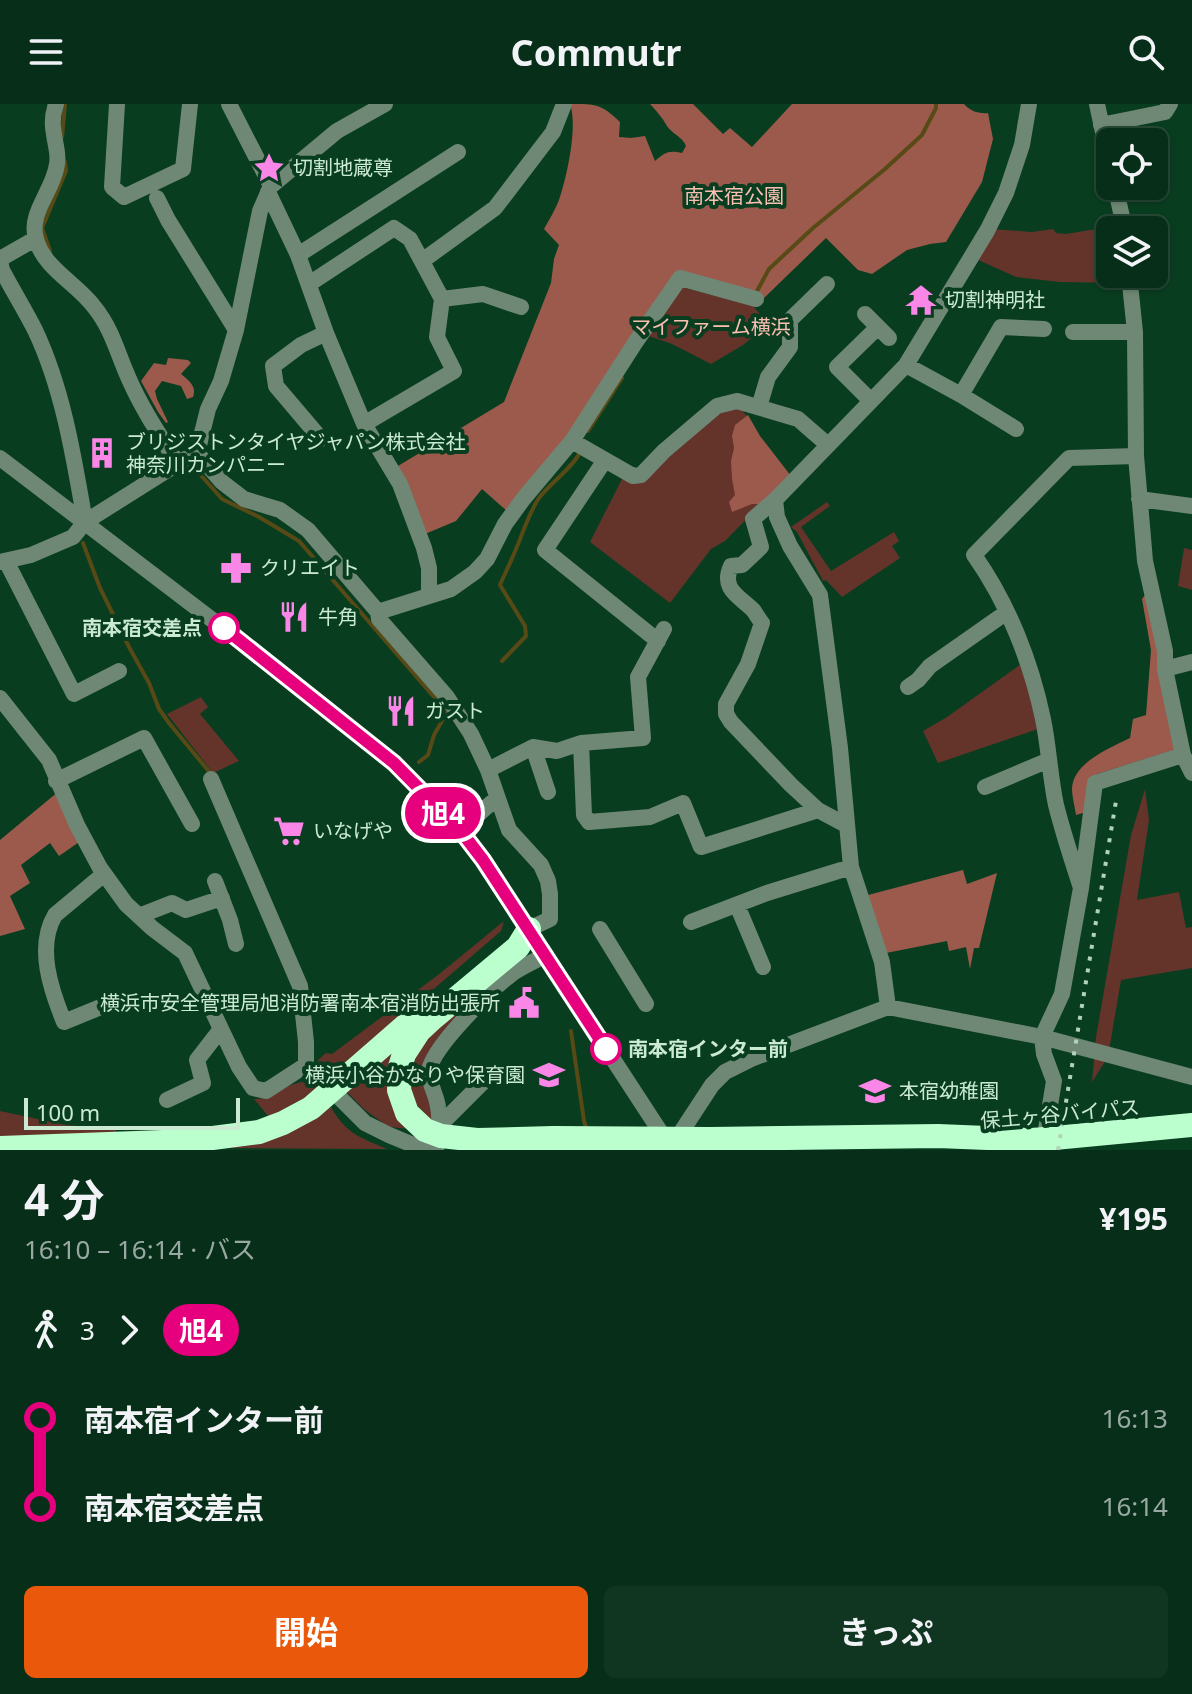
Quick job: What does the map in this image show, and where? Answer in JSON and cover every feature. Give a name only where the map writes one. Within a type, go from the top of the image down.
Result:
[{"type":"highway","points":[[529,929],[518,947],[419,1031],[404,1054],[399,1090],[407,1113],[432,1139],[441,1136],[477,1140],[938,1136],[1040,1145]]},
{"type":"highway","points":[[0,1148],[190,1141],[259,1132],[283,1123],[311,1108],[510,935],[529,929]]},
{"type":"highway","name":"保土ヶ谷バイパス","points":[[932,1150],[1040,1145],[1088,1135],[1192,1125]]},
{"type":"street","points":[[56,104],[53,131],[58,164],[35,222],[35,239],[47,261],[95,307],[113,337],[143,407],[187,458],[244,499],[280,510],[308,530],[462,718],[488,770],[509,830],[541,865],[548,881],[550,919],[529,929]]},
{"type":"street","points":[[117,104],[112,187],[124,197],[183,169],[190,104]]},
{"type":"street","points":[[229,104],[298,255],[364,424],[400,484],[424,548],[429,568],[429,595]]},
{"type":"street","points":[[119,671],[74,694],[3,561],[31,555],[73,537],[85,522],[187,458],[221,381],[236,330],[260,211],[270,189],[337,131],[385,104]]},
{"type":"street","points":[[422,261],[495,208],[553,132],[564,104]]},
{"type":"street","points":[[846,825],[818,810],[726,714],[726,704],[748,664],[762,623],[731,591],[727,574],[731,566],[742,565],[761,547],[753,519],[906,365],[980,243],[1006,193],[1022,145],[1029,104]]},
{"type":"street","points":[[1097,104],[1102,128]]},
{"type":"street","points":[[1101,125],[1165,112],[1170,104]]},
{"type":"street","points":[[298,255],[458,152]]},
{"type":"street","points":[[157,198],[236,330]]},
{"type":"street","points":[[309,284],[394,228],[410,239],[442,299],[437,337],[454,371],[364,424]]},
{"type":"street","points":[[35,239],[0,260],[8,282],[35,331],[58,390],[85,522]]},
{"type":"street","points":[[378,612],[451,589],[487,559],[505,524],[572,441],[680,278],[756,299]]},
{"type":"street","points":[[759,407],[768,377],[790,347],[790,320],[827,284]]},
{"type":"street","points":[[1130,288],[1135,332],[1136,456],[1145,561],[1183,755],[1192,773]]},
{"type":"street","points":[[442,299],[483,294],[521,307]]},
{"type":"street","points":[[865,314],[883,332],[837,367],[871,401]]},
{"type":"street","points":[[961,395],[1001,327],[1044,329]]},
{"type":"street","points":[[1073,332],[1135,332]]},
{"type":"street","points":[[321,439],[276,386],[273,366],[301,345],[326,333]]},
{"type":"street","points":[[906,365],[1016,429]]},
{"type":"street","points":[[572,441],[633,476],[641,475],[717,406],[737,401],[798,419],[828,445]]},
{"type":"street","points":[[1081,888],[1056,802],[1033,677],[1007,612],[974,555],[1069,458],[1136,456]]},
{"type":"street","points":[[0,458],[278,670],[394,763],[460,830],[529,929],[670,1149],[712,1085],[725,1072],[751,1059],[888,1007],[1042,1037],[1192,1077]]},
{"type":"street","points":[[488,770],[533,747],[557,751],[581,743],[643,738],[638,677],[661,635],[545,550],[605,460]]},
{"type":"street","points":[[1139,499],[1192,506]]},
{"type":"street","points":[[775,500],[777,517],[790,546],[820,595],[840,748],[851,867],[882,962],[888,1007]]},
{"type":"street","points":[[908,687],[930,666],[1007,612]]},
{"type":"street","points":[[1165,669],[1192,662]]},
{"type":"street","points":[[0,698],[49,760],[77,825],[104,874],[126,904],[185,953],[239,1067],[253,1088],[266,1091],[306,1065]]},
{"type":"street","points":[[56,781],[144,738],[192,824]]},
{"type":"street","points":[[581,743],[584,815],[589,822],[650,817],[683,803],[701,847],[818,810]]},
{"type":"street","points":[[533,747],[548,792]]},
{"type":"street","points":[[1040,1145],[1054,1081],[1044,1054],[1042,1037],[1062,994],[1095,783],[1183,755]]},
{"type":"street","points":[[985,787],[1049,760]]},
{"type":"street","points":[[211,779],[300,986],[306,1065],[325,1082]]},
{"type":"street","points":[[460,830],[497,798]]},
{"type":"street","points":[[691,922],[851,867]]},
{"type":"street","points":[[104,874],[55,915],[50,923],[46,960],[51,990],[64,1022],[118,1000]]},
{"type":"street","points":[[215,881],[236,944]]},
{"type":"street","points":[[139,916],[172,903],[186,910],[222,898]]},
{"type":"street","points":[[737,905],[763,967]]},
{"type":"street","points":[[600,929],[646,1004]]},
{"type":"street","points":[[432,1139],[438,1104],[429,1073],[443,1044],[514,973],[546,955]]},
{"type":"street","points":[[167,1100],[203,1083],[197,1060],[221,1029]]},
{"type":"street","points":[[432,1139],[482,1083]]},
{"type":"street","points":[[340,1098],[365,1123],[389,1135],[432,1139]]},
{"type":"green space","name":"南本宿公園","points":[[570,104],[603,108],[620,122],[619,137],[645,136],[655,161],[667,152],[682,153],[686,146],[650,104],[693,104],[723,134],[730,128],[752,147],[792,104],[964,104],[975,112],[988,113],[993,139],[982,182],[946,242],[907,250],[872,274],[858,270],[826,238],[763,299],[675,276],[572,432],[508,512],[482,489],[456,521],[425,534],[393,469],[504,402],[551,283],[559,245],[544,229],[559,200],[568,165],[573,125]]},
{"type":"green space","points":[[992,229],[1032,232],[1053,229],[1056,233],[1096,229],[1096,283],[1016,277],[976,259]]},
{"type":"green space","name":"マイファーム横浜","points":[[682,287],[753,306],[769,324],[743,345],[711,364],[649,336]]},
{"type":"green space","points":[[168,358],[191,363],[181,374],[192,384],[194,393],[187,399],[181,386],[162,381],[155,391],[166,423],[141,381],[154,363],[166,365]]},
{"type":"green space","points":[[738,407],[758,436],[770,495],[725,541],[711,549],[670,603],[590,542],[624,475],[634,481],[720,412]]},
{"type":"green space","points":[[748,415],[791,476],[761,504],[732,512],[729,502],[735,495],[732,436],[735,425]]},
{"type":"green space","points":[[827,502],[830,506],[801,527],[831,571],[894,532],[899,541],[892,546],[900,558],[842,597],[826,580],[823,581],[797,532],[791,527]]},
{"type":"green space","points":[[1184,548],[1192,550],[1192,590],[1178,586]]},
{"type":"green space","points":[[1145,595],[1150,596],[1177,749],[1097,774],[1090,784],[1086,812],[1076,815],[1072,788],[1079,771],[1103,751],[1130,738],[1133,719],[1146,715],[1151,650],[1142,599]]},
{"type":"green space","points":[[1024,662],[1041,728],[938,763],[923,731]]},
{"type":"green space","points":[[201,697],[208,707],[200,714],[239,761],[213,773],[167,714]]},
{"type":"green space","points":[[1145,789],[1149,820],[1137,900],[1179,892],[1186,928],[1192,927],[1192,968],[1121,980],[1108,1057],[1092,1082],[1096,1037],[1131,835]]},
{"type":"green space","points":[[59,791],[82,840],[59,856],[50,843],[21,865],[30,883],[10,896],[25,929],[0,936],[0,840]]},
{"type":"green space","points":[[963,870],[967,884],[997,873],[979,948],[974,948],[970,969],[966,947],[949,951],[947,941],[886,953],[868,895]]},
{"type":"green space","points":[[504,921],[501,931],[332,1077],[317,1061],[326,1053],[332,1054],[438,975]]},
{"type":"green space","points":[[511,958],[429,1057],[434,1118],[430,1119],[413,1101],[407,1081],[414,1052]]},
{"type":"green space","points":[[405,1034],[410,1129],[389,1127],[346,1091]]},
{"type":"green space","points":[[304,1082],[319,1087],[307,1097],[269,1117],[254,1099],[267,1097]]},
{"type":"green space","points":[[331,1107],[348,1129],[387,1149],[222,1148]]},
{"type":"green space","points":[[0,1111],[66,1125],[116,1129],[116,1132],[0,1140]]},
{"type":"waterway","points":[[62,137],[65,104]]},
{"type":"waterway","points":[[756,293],[769,269],[922,135],[936,104]]},
{"type":"waterway","points":[[50,251],[42,228],[66,171],[65,162]]},
{"type":"waterway","points":[[588,431],[622,378]]},
{"type":"waterway","points":[[502,661],[526,636],[525,626],[500,585],[539,498],[581,451]]},
{"type":"waterway","points":[[189,462],[222,499],[299,541],[447,712],[434,735],[428,755],[419,762]]},
{"type":"waterway","points":[[83,543],[100,588],[149,683],[159,709],[211,774]]},
{"type":"waterway","points":[[571,1031],[586,1127]]},
{"type":"railway","points":[[1058,1150],[1117,795]]},
{"type":"bus line","name":"旭4","points":[[224,628],[394,763],[460,830],[483,860],[606,1049]]},
{"type":"place","name":"切割地蔵尊","points":[[269,168]]},
{"type":"place","name":"切割神明社","points":[[921,300]]},
{"type":"place","name":"ブリジストンタイヤジャパン株式会社 神奈川カンパニー","points":[[102,453]]},
{"type":"place","name":"クリエイト","points":[[236,568]]},
{"type":"place","name":"牛角","points":[[294,617]]},
{"type":"place","name":"南本宿交差点","points":[[224,628]]},
{"type":"place","name":"ガスト","points":[[401,711]]},
{"type":"place","name":"いなげや","points":[[289,831]]},
{"type":"place","name":"横浜市安全管理局旭消防署南本宿消防出張所","points":[[524,1003]]},
{"type":"place","name":"南本宿インター前","points":[[606,1049]]},
{"type":"place","name":"横浜小谷かなりや保育園","points":[[549,1075]]},
{"type":"place","name":"本宿幼稚園","points":[[875,1091]]}]
